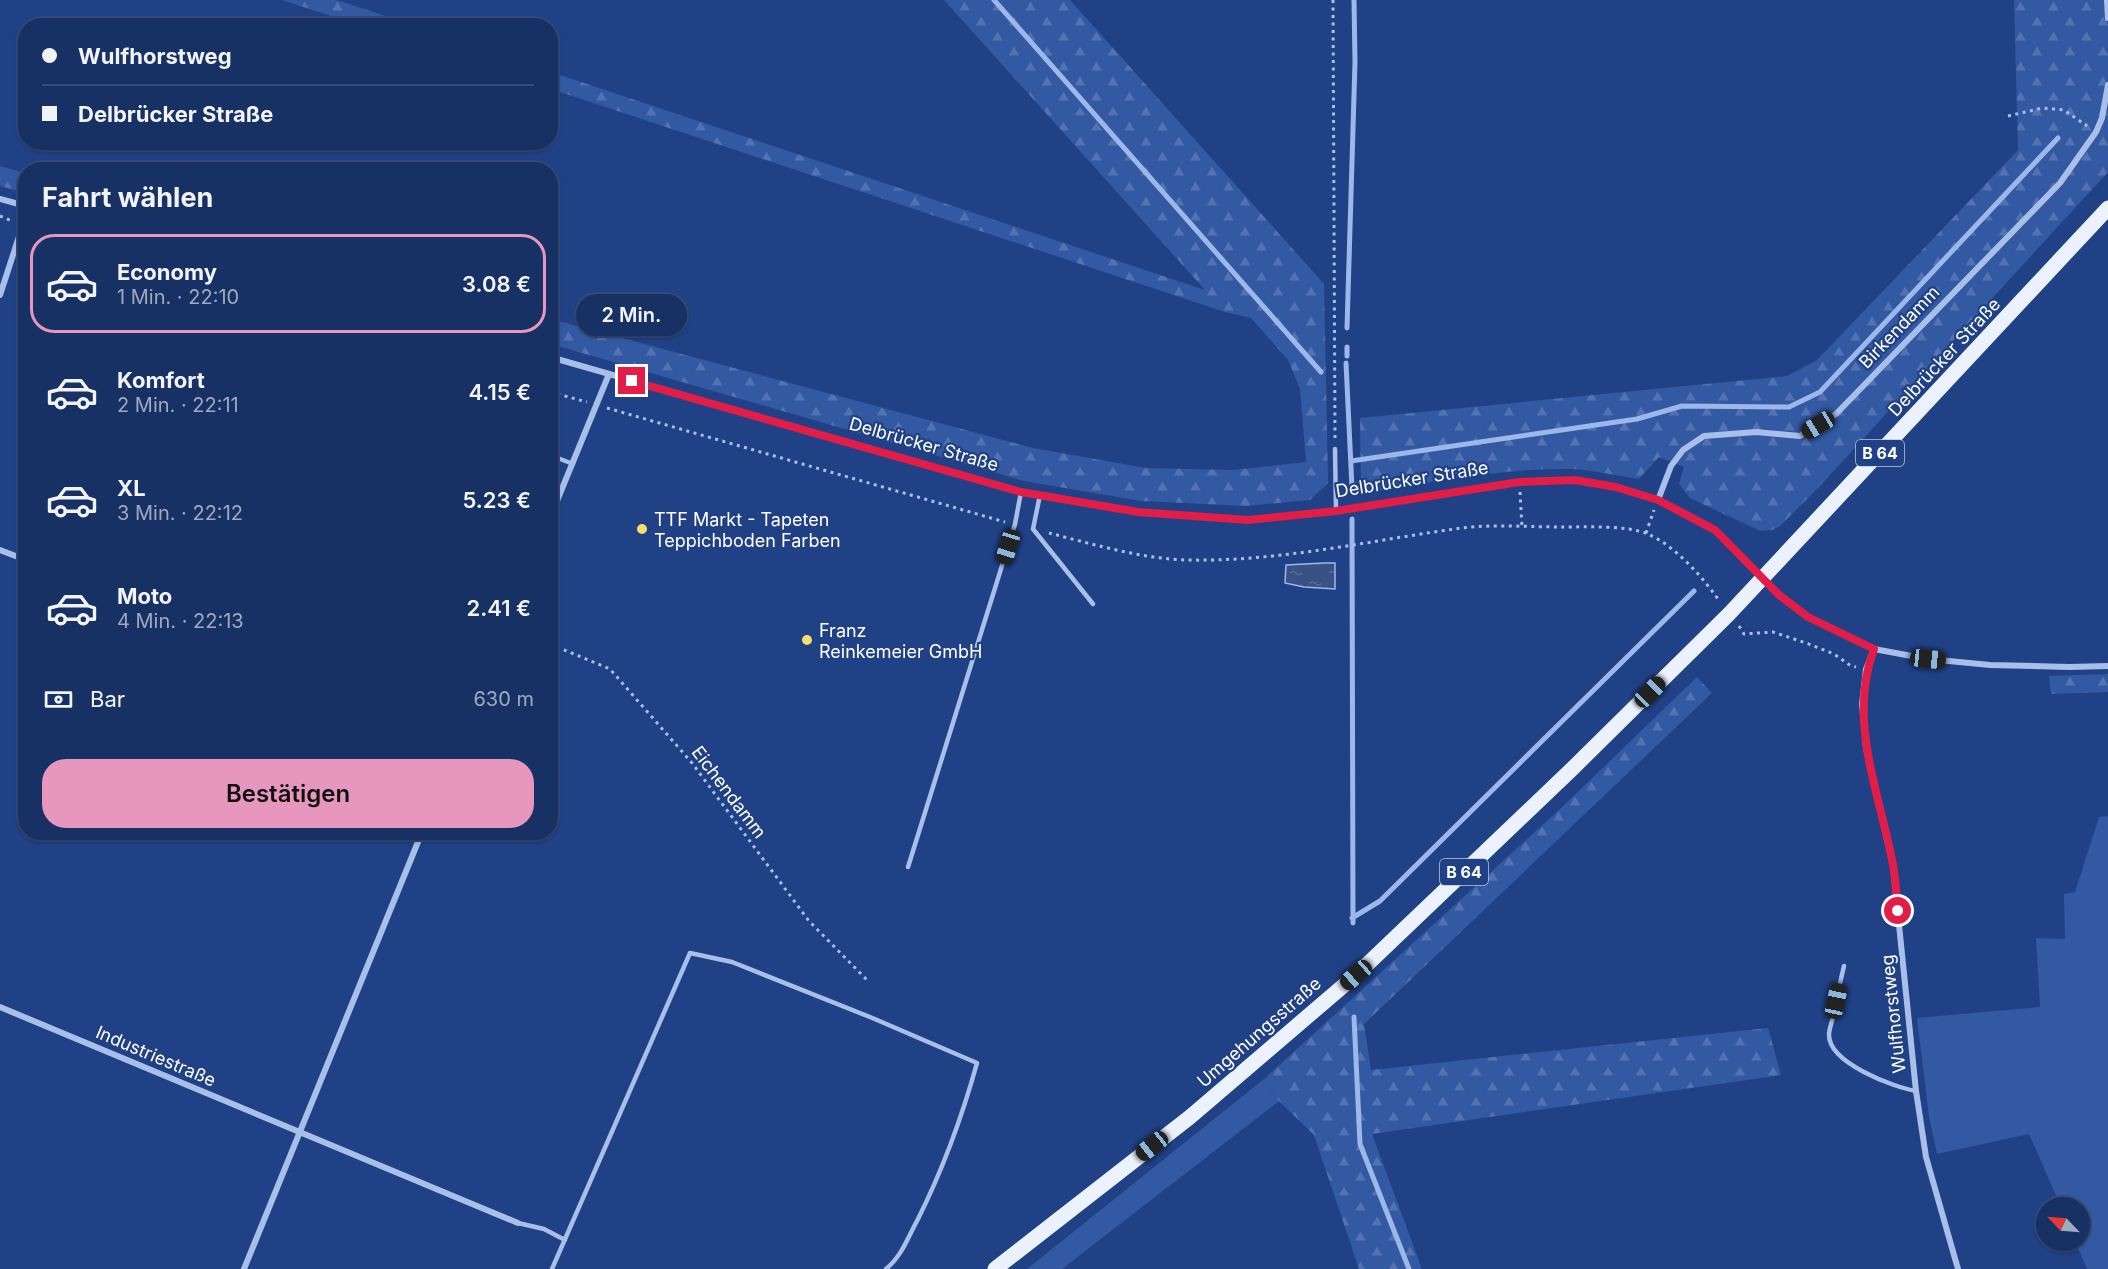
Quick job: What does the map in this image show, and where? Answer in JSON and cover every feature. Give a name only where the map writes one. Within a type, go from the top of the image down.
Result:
[{"type":"main road","name":"Delbrücker Straße","points":[[1763,579],[2108,208]]},
{"type":"main road","name":"Umgehungsstraße","points":[[994,1269],[1190,1117],[1356,975],[1572,769],[1763,579]]},
{"type":"street","points":[[2107,0],[2108,18]]},
{"type":"street","name":"Birkendamm","points":[[1658,500],[1671,466],[1683,450],[1704,436],[1756,432],[1800,436],[1836,414],[2060,183],[2096,132],[2102,118],[2108,85]]},
{"type":"street","points":[[0,199],[18,204]]},
{"type":"street","points":[[0,295],[18,239]]},
{"type":"street","name":"Delbrücker Straße","points":[[558,359],[1021,492],[1138,512],[1248,520],[1336,511],[1519,482],[1575,480],[1616,487],[1658,500],[1715,530],[1763,579]]},
{"type":"street","points":[[558,499],[609,374]]},
{"type":"street","points":[[0,550],[18,557]]},
{"type":"street","points":[[1763,579],[1779,595],[1808,617],[1874,649],[1928,659],[1990,665],[2069,668],[2108,666]]},
{"type":"street","name":"Wulfhorstweg","points":[[1874,649],[1866,669],[1862,704],[1866,748],[1893,866],[1916,1092],[1926,1157],[1958,1269]]},
{"type":"street","points":[[244,1269],[419,840]]},
{"type":"street","name":"Industriestraße","points":[[0,1007],[518,1223]]},
{"type":"lane","points":[[1335,449],[1336,511]]},
{"type":"lane","points":[[558,458],[573,464]]},
{"type":"lane","points":[[909,867],[1015,524],[1021,492]]},
{"type":"lane","points":[[1040,495],[1033,529],[1094,604]]},
{"type":"lane","points":[[552,1269],[690,953],[732,962],[977,1063],[964,1109],[934,1186],[897,1259],[886,1269]]},
{"type":"lane","points":[[1844,966],[1828,1036],[1834,1050],[1848,1062],[1877,1079],[1916,1092]]},
{"type":"lane","points":[[518,1223],[544,1229],[565,1240]]},
{"type":"path","points":[[1333,0],[1335,449]]},
{"type":"path","points":[[2008,116],[2043,108],[2064,110],[2096,132]]},
{"type":"path","points":[[558,394],[1015,524]]},
{"type":"path","points":[[1519,482],[1522,527]]},
{"type":"path","points":[[1033,529],[1123,551],[1186,560],[1341,548],[1465,528],[1606,527],[1646,533],[1658,500]]},
{"type":"path","name":"Eichendamm","points":[[558,647],[610,669],[692,763],[809,921],[867,980]]},
{"type":"green space","points":[[282,0],[337,0],[392,18],[337,18]]},
{"type":"green space","points":[[944,0],[1070,0],[1324,284],[1328,483],[1310,500],[1247,506],[1141,501],[1024,481],[558,346],[558,321],[1033,448],[1146,468],[1233,470],[1306,462],[1300,389],[1288,360],[1251,318],[1225,312],[558,91],[558,74],[1205,290]]},
{"type":"green space","points":[[2014,0],[2108,0],[2108,172],[1819,487],[1780,526],[1772,530],[1760,531],[1690,498],[1679,484],[1684,467],[1659,457],[1639,479],[1571,469],[1544,469],[1466,477],[1361,494],[1360,418],[1787,376],[1817,360],[2018,150]]},
{"type":"green space","points":[[0,166],[18,171],[18,191],[0,186]]},
{"type":"green space","points":[[2108,674],[2108,692],[2051,694],[2049,676]]},
{"type":"green space","points":[[1697,677],[1712,693],[1364,1024],[1371,1070],[1768,1028],[1781,1075],[1372,1134],[1422,1269],[1359,1269],[1314,1135],[1279,1101],[1264,1079],[1559,810]]},
{"type":"green space","points":[[2108,816],[2108,1269],[2087,1269],[2079,1251],[2090,1251],[2090,1197],[2057,1197],[2029,1134],[1937,1154],[1929,1117],[1917,1018],[2040,1007],[2036,938],[2065,939],[2064,894],[2075,892],[2099,817]]},
{"type":"green space","points":[[1264,1079],[1279,1101],[1062,1269],[1027,1269]]},
{"type":"water","points":[[1335,563],[1335,589],[1285,583],[1286,565]]},
{"type":"waterway","points":[[994,0],[1321,372]]},
{"type":"waterway","points":[[1347,328],[1355,62],[1354,0]]},
{"type":"waterway","points":[[1351,461],[1637,419],[1682,406],[1789,407],[1820,392],[2058,138]]},
{"type":"waterway","points":[[1347,347],[1347,356]]},
{"type":"waterway","points":[[1346,363],[1352,488]]},
{"type":"waterway","points":[[1352,519],[1353,923]]},
{"type":"waterway","points":[[1352,918],[1380,901],[1694,591]]},
{"type":"waterway","points":[[1354,1017],[1360,1144],[1409,1269]]},
{"type":"place","name":"TTF Markt - Tapeten Teppichboden Farben","points":[[642,529]]},
{"type":"place","name":"Franz Reinkemeier GmbH","points":[[807,640]]},
{"type":"route","points":[[632,381],[1021,492],[1138,512],[1248,520],[1336,511],[1519,482],[1575,480],[1616,487],[1658,500],[1715,530],[1779,595],[1808,617],[1874,649],[1866,669],[1862,704],[1866,748],[1893,866],[1898,911]]}]
